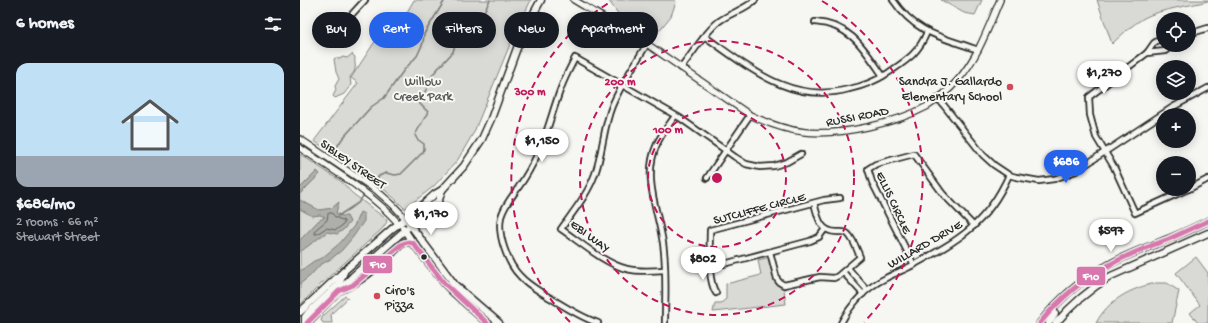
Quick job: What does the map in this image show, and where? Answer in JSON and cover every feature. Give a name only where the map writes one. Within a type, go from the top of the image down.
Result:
[{"type":"main road","points":[[300,312],[344,271],[435,194],[442,190],[464,166],[482,139],[496,107],[517,48],[541,0]]},
{"type":"main road","points":[[307,321],[353,276],[440,200],[442,190]]},
{"type":"main road","name":"SIBLEY STREET","points":[[406,219],[455,285],[499,323]]},
{"type":"main road","points":[[1040,323],[1053,308],[1080,283],[1105,267],[1208,221]]},
{"type":"main road","name":"SIBLEY STREET","points":[[399,224],[444,283],[454,294],[487,323]]},
{"type":"main road","points":[[1056,323],[1078,300],[1111,276],[1208,233]]},
{"type":"main road","points":[[339,291],[353,285],[405,242],[413,243]]},
{"type":"main road","points":[[307,321],[310,310],[339,284],[344,271]]},
{"type":"main road","points":[[1049,323],[1055,315],[1053,308]]},
{"type":"street","points":[[354,12],[365,0]]},
{"type":"street","name":"RUSSI ROAD","points":[[574,0],[594,12]]},
{"type":"street","points":[[681,68],[704,36],[724,18],[744,8],[755,0]]},
{"type":"street","points":[[893,0],[908,19],[927,32],[978,50]]},
{"type":"street","name":"RUSSI ROAD","points":[[653,48],[750,115],[766,122],[788,129],[817,133],[858,129],[894,120],[928,106],[958,80],[978,50],[1000,0]]},
{"type":"street","points":[[815,22],[833,25],[850,34],[862,46],[883,76]]},
{"type":"street","points":[[1196,32],[1208,28]]},
{"type":"street","points":[[704,36],[766,78],[795,90],[814,93],[837,92],[865,85],[883,76],[912,55],[922,44],[927,32]]},
{"type":"street","points":[[1156,42],[1147,53],[1088,97],[1090,115],[1096,137],[1114,167],[1135,213],[1172,196]]},
{"type":"street","name":"EBI WAY","points":[[645,48],[612,106],[598,165],[592,183],[561,229],[614,265],[637,271],[665,270]]},
{"type":"street","points":[[1147,53],[1156,52]]},
{"type":"street","points":[[598,323],[570,310],[521,278],[512,266],[501,237],[500,224],[503,210],[538,154],[561,87],[575,58],[675,116],[740,161],[753,166],[767,167],[781,165],[801,154]]},
{"type":"street","points":[[938,98],[988,160],[1000,170],[1031,180],[1054,179],[1076,171],[1173,107],[1208,88]]},
{"type":"street","points":[[707,178],[750,115]]},
{"type":"street","points":[[665,323],[665,270],[663,242],[651,186],[650,168],[657,144],[675,116]]},
{"type":"street","name":"SIBLEY STREET","points":[[300,139],[376,190],[406,219]]},
{"type":"street","name":"SIBLEY STREET","points":[[300,148],[370,197],[399,224]]},
{"type":"street","name":"ELLIS CIRCLE","points":[[914,265],[872,182],[868,169],[876,164],[914,154],[943,194],[974,226]]},
{"type":"street","name":"WILLARD DRIVE","points":[[841,323],[852,306],[867,290],[884,278],[914,265],[958,239],[974,226],[983,218],[994,204],[1009,174]]},
{"type":"street","points":[[1196,185],[1208,179]]},
{"type":"street","points":[[814,203],[840,198]]},
{"type":"street","name":"SUTCLIFFE CIRCLE","points":[[711,264],[710,230],[814,203],[819,220],[825,229]]},
{"type":"street","points":[[716,293],[712,284],[711,264],[724,264],[814,240],[819,237],[825,229],[831,232],[847,233],[860,257],[834,278],[820,277],[784,285],[777,279],[770,252]]},
{"type":"street","points":[[848,268],[867,290]]},
{"type":"street","points":[[843,272],[862,294]]},
{"type":"green space","name":"Willow Creek Park","points":[[414,0],[531,0],[525,12],[504,12],[504,48],[509,48],[474,132],[457,161],[434,186],[404,208],[373,180],[314,141],[358,83],[351,78],[371,48],[424,48],[424,12],[407,12]]},
{"type":"green space","points":[[608,0],[675,0],[676,2],[671,16],[658,32],[658,12],[617,12]]},
{"type":"green space","points":[[941,0],[982,0],[975,15],[964,13]]},
{"type":"green space","points":[[1097,0],[1208,0],[1156,12],[1156,13],[1144,18],[1131,27],[1112,44]]},
{"type":"green space","points":[[352,54],[355,57],[355,68],[350,77],[351,85],[344,94],[335,98],[333,96],[336,90],[335,86],[339,79],[336,72],[334,59],[343,57],[347,58]]},
{"type":"green space","points":[[300,154],[342,182],[352,193],[386,219],[387,222],[382,229],[300,305]]},
{"type":"green space","points":[[770,257],[777,281],[784,289],[786,304],[713,312],[715,303],[721,303],[726,299],[726,284],[761,275],[758,260]]},
{"type":"green space","points":[[1196,257],[1208,273],[1208,323],[1198,323],[1190,313],[1200,305],[1176,273]]},
{"type":"green space","points":[[1156,283],[1167,283],[1179,291],[1172,323],[1096,323],[1107,308],[1121,296],[1138,288]]},
{"type":"green space","points":[[345,296],[348,298],[331,314],[332,323],[323,323],[321,320],[323,316]]},
{"type":"water","points":[[317,171],[320,174],[300,194],[300,188]]},
{"type":"water","points":[[300,200],[319,210],[332,208],[339,202],[336,213],[342,216],[347,216],[350,222],[337,234],[327,232],[300,252],[300,240],[318,221],[325,217],[320,215],[312,216],[300,209]]},
{"type":"water","points":[[360,212],[364,214],[364,221],[353,237],[342,250],[331,259],[320,265],[300,284],[300,271],[314,261],[322,258],[340,243],[354,226]]},
{"type":"waterway","points":[[333,153],[342,139],[371,107],[384,98],[404,70],[417,56],[423,43],[424,34],[445,0]]},
{"type":"waterway","points":[[367,192],[379,176],[386,173],[395,175],[401,174],[423,152],[424,144],[417,139],[415,135],[428,112],[419,103],[419,99],[425,92],[433,74],[453,52],[456,41],[466,24],[485,10],[490,0]]},
{"type":"waterway","points":[[338,216],[358,203],[364,195]]},
{"type":"transit line","name":"F10","points":[[1040,323],[1064,297],[1092,275],[1120,259],[1208,221]]},
{"type":"transit line","name":"F10","points":[[307,323],[339,291],[353,285],[402,244],[408,242],[413,243],[444,283],[487,323]]},
{"type":"place","name":"Sandra J. Gallardo Elementary School","points":[[1010,87]]},
{"type":"place","name":"Ciro's Pizza","points":[[377,296]]}]
